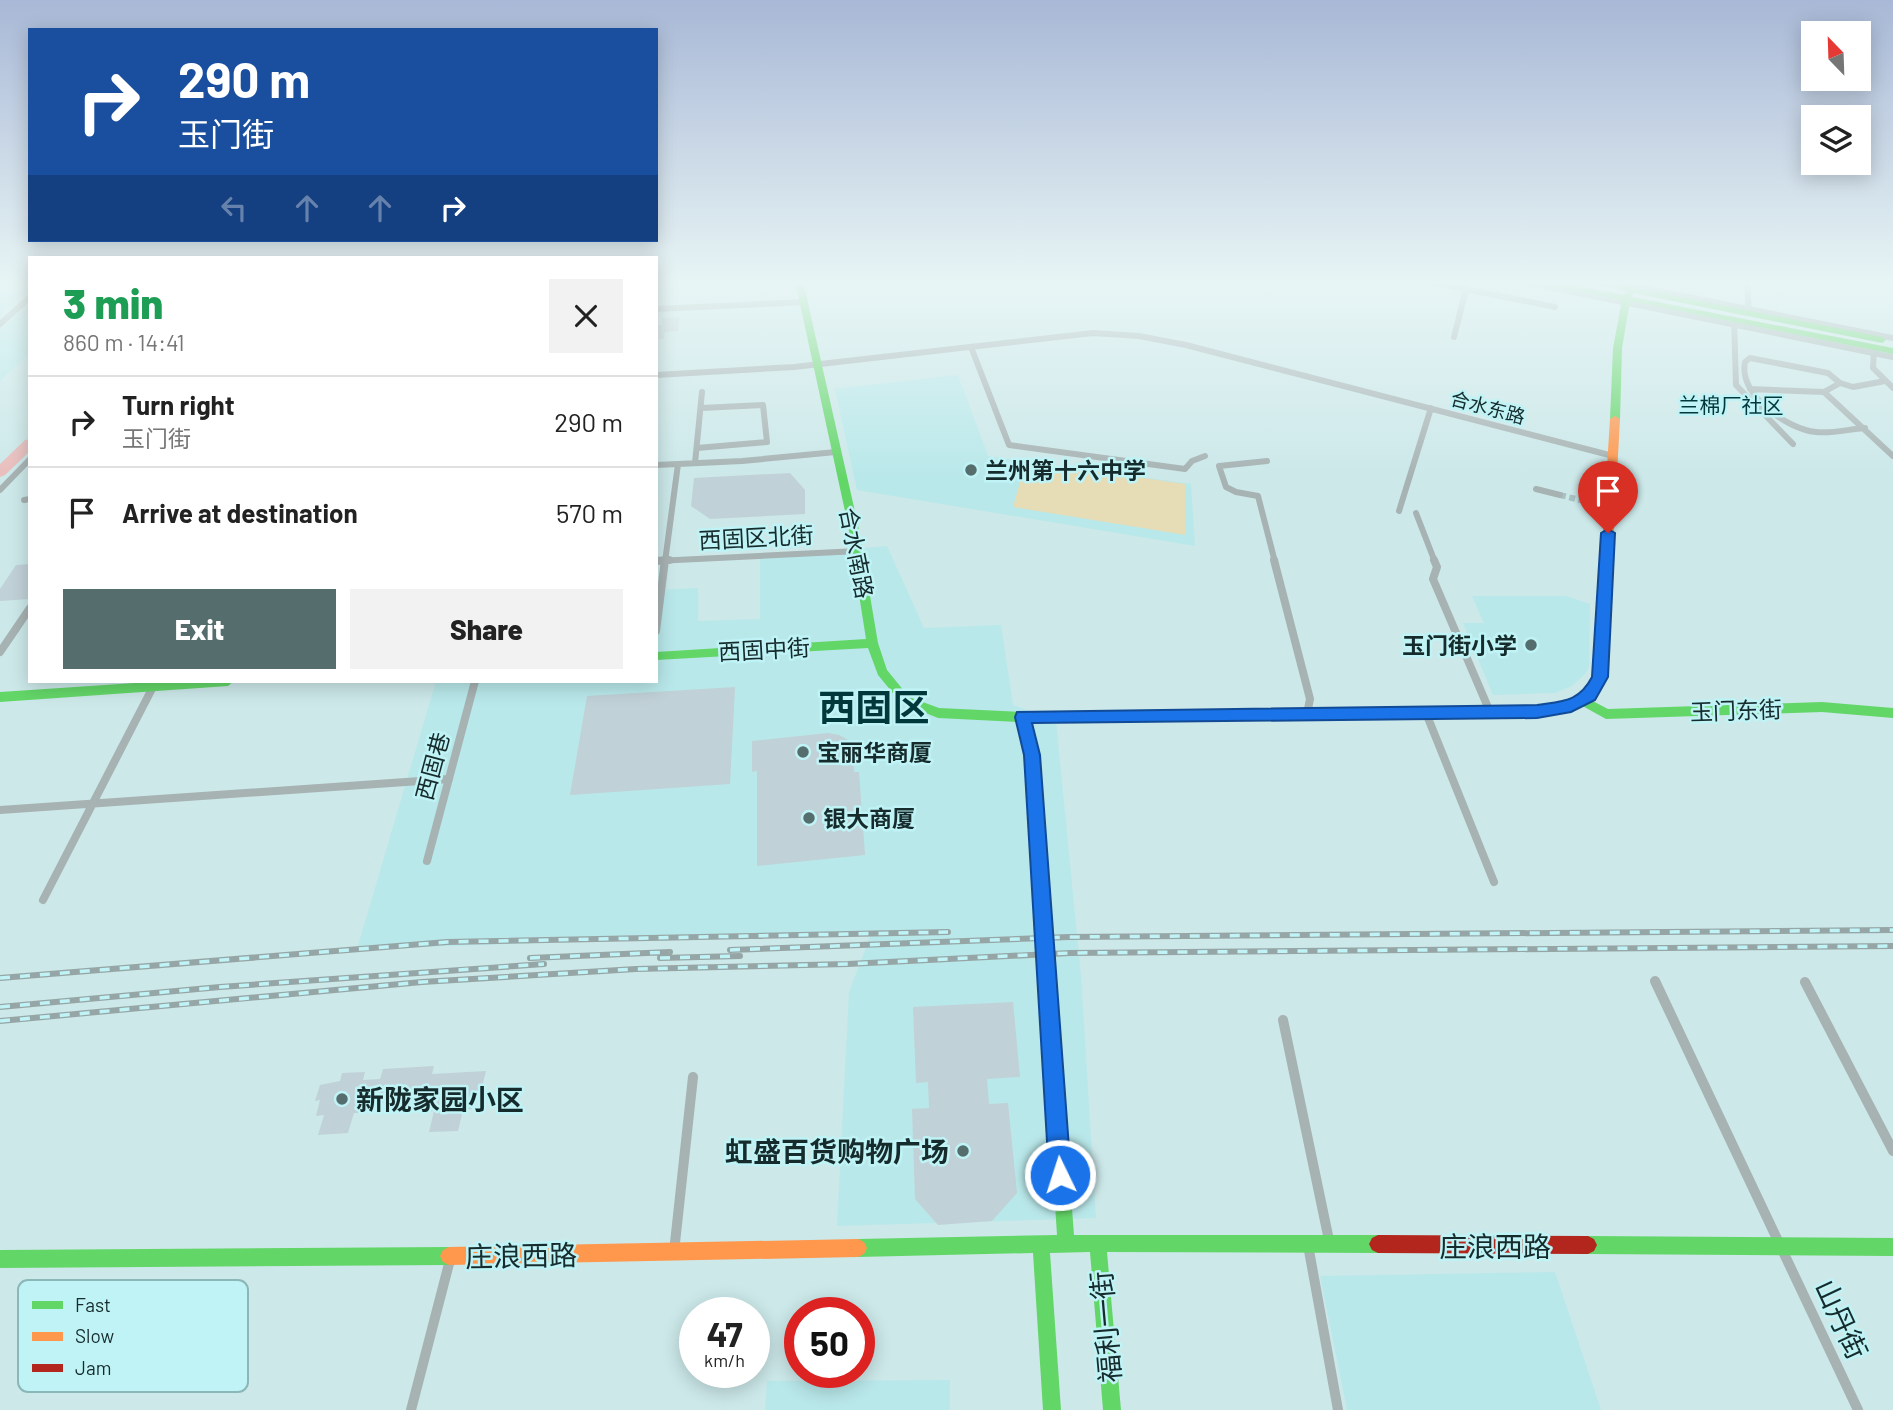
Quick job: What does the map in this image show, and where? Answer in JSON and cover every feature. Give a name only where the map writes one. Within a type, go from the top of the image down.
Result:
[{"type":"street","name":"合水南路","points":[[813,347],[858,551],[872,643],[889,683],[905,700],[917,706],[960,716],[1023,717],[1490,712],[1558,709],[1583,701]]},
{"type":"street","points":[[971,347],[1009,445],[1185,470],[1192,461],[1205,456]]},
{"type":"street","name":"合水东路","points":[[658,375],[817,365],[971,347]]},
{"type":"street","name":"合水东路","points":[[1179,347],[1613,456]]},
{"type":"street","points":[[1583,701],[1596,689],[1600,677],[1613,456],[1624,347]]},
{"type":"street","points":[[1735,347],[1736,385],[1793,444]]},
{"type":"street","points":[[1858,347],[1893,351]]},
{"type":"street","points":[[1874,350],[1893,357]]},
{"type":"street","points":[[1874,350],[1873,368],[1893,388]]},
{"type":"street","points":[[1864,428],[1813,432],[1777,414],[1751,389],[1743,375],[1745,362],[1750,358],[1828,373],[1840,383],[1853,387],[1885,381]]},
{"type":"street","points":[[1751,389],[1824,392],[1840,383]]},
{"type":"street","points":[[1824,392],[1893,456]]},
{"type":"street","points":[[695,463],[702,393]]},
{"type":"street","points":[[697,448],[767,442],[763,405],[701,408]]},
{"type":"street","points":[[1399,511],[1431,408]]},
{"type":"street","points":[[658,465],[836,452]]},
{"type":"street","points":[[0,490],[28,461]]},
{"type":"street","points":[[1267,461],[1219,466],[1221,483],[1228,490],[1258,496],[1310,699],[1307,714]]},
{"type":"street","points":[[658,615],[678,464]]},
{"type":"street","points":[[1536,489],[1560,495]]},
{"type":"street","points":[[1588,502],[1610,508]]},
{"type":"street","points":[[1416,513],[1437,567],[1433,579],[1490,712]]},
{"type":"street","name":"西固区北街","points":[[658,561],[858,551]]},
{"type":"street","points":[[0,652],[28,611]]},
{"type":"street","name":"西固中街","points":[[658,656],[872,643]]},
{"type":"street","points":[[0,697],[154,683]]},
{"type":"street","points":[[43,900],[94,805],[154,683]]},
{"type":"street","name":"西固巷","points":[[427,861],[474,683]]},
{"type":"street","name":"玉门东街","points":[[1583,701],[1606,714],[1822,706],[1893,713]]},
{"type":"street","points":[[1426,713],[1494,882]]},
{"type":"street","points":[[1023,717],[1032,755],[1066,1244]]},
{"type":"street","points":[[0,810],[449,779]]},
{"type":"street","name":"山丹街","points":[[1656,981],[1858,1410]]},
{"type":"street","points":[[1805,982],[1893,1151]]},
{"type":"street","points":[[1283,1020],[1330,1245]]},
{"type":"street","points":[[674,1252],[692,1077]]},
{"type":"street","name":"庄浪西路","points":[[0,1259],[451,1256],[1098,1243],[1893,1247]]},
{"type":"street","name":"福利一街","points":[[1098,1243],[1112,1410]]},
{"type":"street","points":[[1041,1244],[1052,1410]]},
{"type":"street","points":[[1308,1245],[1338,1410]]},
{"type":"street","points":[[411,1410],[451,1256]]},
{"type":"shaded area","points":[[0,347],[28,347],[28,355],[0,381]]},
{"type":"shaded area","name":"兰州第十六中学","points":[[958,375],[988,456],[1191,484],[1195,546],[857,490],[835,389]]},
{"type":"shaded area","points":[[1026,461],[1185,484],[1186,535],[1013,507]]},
{"type":"shaded area","points":[[887,546],[924,628],[1001,625],[1013,705],[1056,721],[1081,976],[1096,1218],[837,1226],[849,992],[872,932],[357,949],[435,683],[658,683],[658,590],[698,588],[698,621],[760,619],[760,557]]},
{"type":"shaded area","name":"玉门街小学","points":[[1472,596],[1566,596],[1590,604],[1589,667],[1586,673],[1572,686],[1555,693],[1493,695],[1463,623],[1484,623]]},
{"type":"shaded area","points":[[1555,1272],[1601,1410],[1347,1410],[1320,1276]]},
{"type":"shaded area","points":[[875,1380],[950,1380],[950,1410],[765,1410],[767,1388],[770,1388],[770,1381],[784,1381],[784,1388],[875,1388]]},
{"type":"building","points":[[790,473],[805,490],[805,514],[710,519],[691,506],[694,478]]},
{"type":"building","points":[[28,564],[28,599],[0,601],[0,589],[16,565]]},
{"type":"building","points":[[735,687],[730,784],[570,795],[587,696]]},
{"type":"building","name":"银大商厦","points":[[828,733],[852,742],[854,772],[859,772],[865,855],[757,866],[757,771],[752,772],[752,741]]},
{"type":"building","name":"虹盛百货购物广场","points":[[1013,1002],[1020,1077],[987,1079],[989,1104],[1008,1103],[1017,1193],[992,1221],[938,1225],[915,1199],[912,1109],[929,1108],[928,1082],[916,1083],[913,1007]]},
{"type":"building","name":"新陇家园小区","points":[[434,1066],[432,1074],[486,1071],[481,1091],[476,1091],[472,1109],[463,1110],[458,1131],[429,1132],[434,1111],[424,1112],[427,1101],[367,1104],[365,1113],[354,1113],[348,1133],[318,1135],[324,1115],[316,1116],[320,1100],[315,1101],[320,1085],[340,1081],[342,1073],[365,1072],[363,1080],[380,1079],[383,1069]]},
{"type":"waterway","points":[[0,472],[28,445]]},
{"type":"tunnel","points":[[1560,495],[1588,502]]},
{"type":"railway","points":[[730,950],[1069,937],[1893,930]]},
{"type":"railway","points":[[0,978],[447,942],[948,932]]},
{"type":"railway","points":[[0,1021],[422,982],[636,969],[848,964],[1070,953],[1893,946]]},
{"type":"railway","points":[[530,958],[670,952]]},
{"type":"railway","points":[[660,958],[740,956]]},
{"type":"railway","points":[[0,1007],[220,987],[544,964]]},
{"type":"traffic: fast","points":[[814,347],[853,525],[872,643],[882,672],[905,700],[938,713],[1023,717],[1185,715]]},
{"type":"traffic: fast","points":[[1615,419],[1618,347]]},
{"type":"traffic: fast","points":[[1872,347],[1893,351]]},
{"type":"traffic: fast","points":[[658,656],[872,643]]},
{"type":"traffic: fast","points":[[0,697],[200,683]]},
{"type":"traffic: fast","points":[[1583,701],[1606,714],[1822,707],[1893,713]]},
{"type":"traffic: fast","points":[[1023,717],[1032,755],[1066,1244]]},
{"type":"traffic: fast","points":[[1098,1243],[1112,1410]]},
{"type":"traffic: fast","points":[[858,1248],[1098,1243],[1378,1244]]},
{"type":"traffic: fast","points":[[1041,1244],[1052,1410]]},
{"type":"traffic: fast","points":[[1588,1245],[1893,1247]]},
{"type":"traffic: fast","points":[[0,1259],[449,1256]]},
{"type":"traffic: slow","points":[[1386,713],[1537,712],[1557,709],[1583,699],[1596,686],[1600,676],[1615,419]]},
{"type":"traffic: slow","points":[[449,1256],[858,1248]]},
{"type":"traffic: jam","points":[[1185,715],[1386,713]]},
{"type":"traffic: jam","points":[[1378,1244],[1588,1245]]},
{"type":"place","name":"兰州第十六中学","points":[[971,470]]},
{"type":"place","name":"玉门街小学","points":[[1531,645]]},
{"type":"place","name":"宝丽华商厦","points":[[803,752]]},
{"type":"place","name":"银大商厦","points":[[809,818]]},
{"type":"place","name":"新陇家园小区","points":[[342,1099]]},
{"type":"place","name":"虹盛百货购物广场","points":[[963,1151]]},
{"type":"district","name":"兰棉厂社区","points":[[1731,404]]},
{"type":"district","name":"西固区","points":[[874,706]]},
{"type":"route","points":[[1060,1175],[1032,755],[1023,717],[1537,712],[1571,706],[1590,696],[1600,677],[1608,533]]}]
